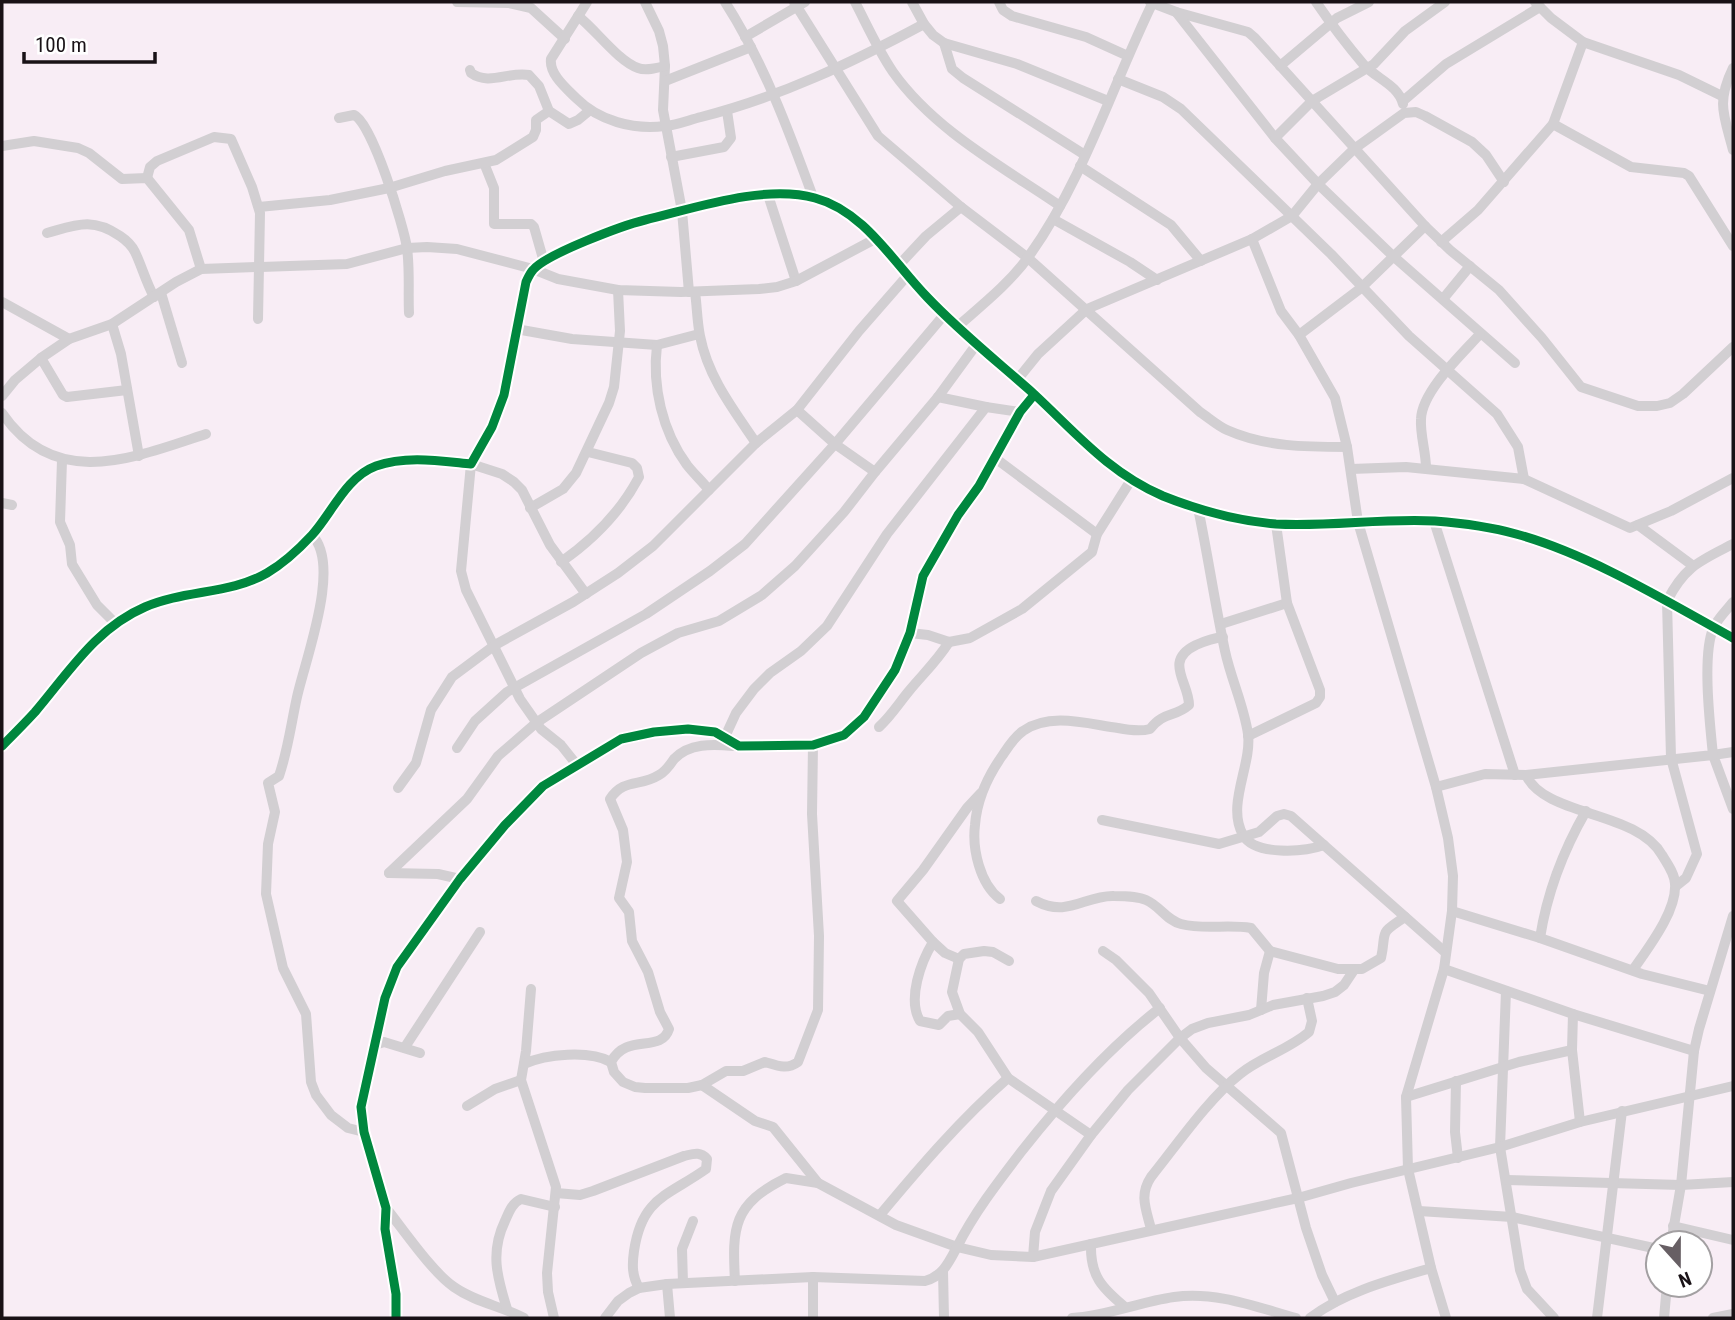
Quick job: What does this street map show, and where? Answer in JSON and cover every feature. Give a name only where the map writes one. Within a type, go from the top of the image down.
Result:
[{"type":"street","points":[[457,2],[509,3],[531,8],[565,39]]},
{"type":"street","points":[[587,2],[551,59],[552,69],[561,83],[589,111],[629,125],[665,126],[727,111],[836,68],[924,24]]},
{"type":"street","points":[[645,2],[659,31],[666,66],[662,102],[682,211],[699,334],[719,388],[756,443]]},
{"type":"street","points":[[725,2],[751,47],[813,197]]},
{"type":"street","points":[[855,2],[879,48],[900,80],[930,113],[959,137],[1060,206]]},
{"type":"street","points":[[912,2],[924,24],[944,43],[1017,64],[1108,101]]},
{"type":"street","points":[[999,2],[1003,10],[1012,16],[1086,37],[1128,57]]},
{"type":"street","points":[[957,327],[995,294],[1028,258],[1053,219],[1080,166],[1152,2],[1176,12],[1248,32],[1425,226],[1499,290],[1581,387],[1638,406],[1670,403],[1733,348]]},
{"type":"street","points":[[1316,2],[1330,24],[1367,68],[1396,91],[1403,101],[1404,113]]},
{"type":"street","points":[[1280,66],[1330,24],[1369,2]]},
{"type":"street","points":[[745,37],[799,3],[878,136],[961,207],[1028,258],[1200,412],[1227,430],[1259,440],[1297,447],[1347,447]]},
{"type":"street","points":[[1275,138],[1312,101],[1367,68],[1405,31],[1440,3]]},
{"type":"street","points":[[1403,101],[1446,64],[1538,4],[1551,18],[1583,42],[1679,75],[1722,96]]},
{"type":"street","points":[[1176,12],[1275,138],[1318,184],[1394,256],[1515,363]]},
{"type":"street","points":[[578,16],[622,57],[638,68],[648,70],[666,66]]},
{"type":"street","points":[[1441,242],[1478,210],[1553,124],[1583,42]]},
{"type":"street","points":[[944,43],[952,69],[1085,155]]},
{"type":"street","points":[[664,81],[751,47]]},
{"type":"street","points":[[1733,68],[1722,96],[1733,150]]},
{"type":"street","points":[[470,69],[471,73],[480,79],[489,80],[513,74],[529,75],[539,86],[549,111],[569,124],[589,111]]},
{"type":"street","points":[[1118,79],[1163,97],[1181,109],[1331,254],[1409,336],[1497,414],[1518,447],[1524,479]]},
{"type":"street","points":[[259,207],[330,200],[389,188],[445,171],[484,163],[508,154],[533,137],[536,134],[537,120],[549,111]]},
{"type":"street","points":[[671,156],[724,147],[731,138],[727,111]]},
{"type":"street","points":[[1017,380],[1038,354],[1087,309],[1252,239],[1292,216],[1318,184],[1354,149],[1404,113],[1416,112],[1472,142],[1486,155],[1504,182]]},
{"type":"street","points":[[339,118],[354,115],[364,123],[389,188],[407,248],[409,313]]},
{"type":"street","points":[[1553,124],[1631,167],[1684,173],[1689,176],[1733,246]]},
{"type":"street","points":[[147,178],[150,167],[157,161],[214,137],[231,139],[259,207],[261,240],[258,319]]},
{"type":"street","points":[[2,146],[34,141],[78,148],[122,178],[147,178]]},
{"type":"street","points":[[484,163],[494,188],[494,224],[531,224],[544,262]]},
{"type":"street","points":[[1080,166],[1171,225],[1201,261]]},
{"type":"street","points":[[147,178],[189,230],[201,270]]},
{"type":"street","points":[[768,195],[796,281]]},
{"type":"street","points":[[576,765],[561,745],[536,723],[514,687],[466,590],[461,571],[471,464],[492,427],[504,395],[526,282],[533,269],[593,237],[682,211],[768,195],[813,197],[834,205],[856,219],[944,315],[1034,395],[1072,434],[1131,480],[1162,495],[1198,508],[1276,524],[1434,522],[1514,534],[1540,542],[1667,601],[1733,638]]},
{"type":"street","points":[[898,266],[926,236],[961,207]]},
{"type":"street","points":[[1053,219],[1157,280]]},
{"type":"street","points":[[47,233],[87,223],[113,231],[128,241],[143,276],[158,295],[182,363]]},
{"type":"street","points":[[1299,335],[1361,288],[1425,226]]},
{"type":"street","points":[[2,396],[15,380],[41,358],[69,340],[112,324],[201,270],[347,264],[407,248],[457,249],[533,269],[558,279],[618,290],[692,292],[759,289],[796,281],[876,239]]},
{"type":"street","points":[[1252,239],[1281,311],[1299,335],[1330,387],[1347,447],[1359,522],[1436,787],[1451,858],[1452,911],[1444,969],[1406,1097],[1408,1168],[1431,1268],[1446,1318]]},
{"type":"street","points":[[1443,299],[1470,265]]},
{"type":"street","points":[[398,788],[416,763],[431,710],[452,677],[495,645],[586,594],[653,546],[756,443],[797,410],[859,331],[907,276]]},
{"type":"street","points":[[530,508],[563,489],[576,474],[588,452],[614,387],[619,342],[618,290]]},
{"type":"street","points":[[2,302],[69,340]]},
{"type":"street","points":[[457,748],[483,712],[514,687],[646,614],[745,544],[835,444],[944,315]]},
{"type":"street","points":[[112,324],[121,354],[139,456]]},
{"type":"street","points":[[516,328],[572,339],[657,345],[699,334]]},
{"type":"street","points":[[1426,468],[1422,409],[1428,396],[1480,334]]},
{"type":"street","points":[[657,345],[656,382],[663,416],[679,453],[709,490]]},
{"type":"street","points":[[460,879],[438,874],[389,873],[467,799],[498,756],[536,723],[641,653],[678,633],[719,621],[762,595],[795,566],[844,512],[938,397],[976,345]]},
{"type":"street","points":[[41,358],[63,395],[67,397],[127,390]]},
{"type":"street","points":[[611,1062],[619,1050],[634,1043],[645,1044],[662,1039],[668,1029],[648,972],[632,941],[629,912],[619,898],[627,862],[623,830],[610,799],[618,788],[661,775],[678,756],[694,748],[708,744],[813,745],[844,735],[864,717],[895,670],[910,633],[923,576],[1020,412],[1034,395]]},
{"type":"street","points":[[938,397],[1020,412]]},
{"type":"street","points":[[724,739],[736,713],[754,689],[827,626],[887,534],[986,407]]},
{"type":"street","points":[[797,410],[835,444],[874,472]]},
{"type":"street","points":[[2,413],[13,430],[35,447],[62,460],[90,463],[139,456],[206,434]]},
{"type":"street","points":[[561,562],[587,544],[610,521],[630,495],[639,477],[637,468],[632,463],[588,452]]},
{"type":"street","points":[[995,458],[1097,534]]},
{"type":"street","points":[[62,460],[60,522],[70,545],[72,564],[97,605],[115,623]]},
{"type":"street","points":[[2,747],[84,651],[115,623],[159,601],[264,575],[281,564],[312,535],[352,482],[374,467],[413,460],[471,464],[495,471],[514,482],[522,490],[561,562],[586,594]]},
{"type":"street","points":[[1351,469],[1426,468],[1524,479],[1630,528],[1671,511],[1733,478]]},
{"type":"street","points":[[910,633],[929,635],[949,642],[970,638],[1022,609],[1092,552],[1097,534],[1131,480]]},
{"type":"street","points":[[1198,508],[1223,637],[1248,736],[1238,795],[1240,827],[1244,838],[1258,846],[1277,850],[1312,849],[1324,845]]},
{"type":"street","points":[[1434,522],[1521,775],[1544,794],[1624,825],[1651,842],[1667,865],[1676,886]]},
{"type":"street","points":[[1248,736],[1316,703],[1320,697],[1320,690],[1287,603],[1276,524]]},
{"type":"street","points":[[1638,524],[1692,565]]},
{"type":"street","points":[[312,535],[318,541],[324,586],[297,698],[288,749],[279,776],[268,783],[275,812],[268,844],[272,865],[266,894],[283,968],[306,1014],[308,1064],[316,1095],[338,1121],[348,1128],[364,1132]]},
{"type":"street","points":[[1633,970],[1665,920],[1676,886],[1686,878],[1697,854],[1671,758],[1667,601],[1675,584],[1692,565],[1733,544]]},
{"type":"street","points":[[1221,624],[1287,603]]},
{"type":"street","points":[[1733,603],[1713,627],[1709,651],[1709,718],[1713,755],[1733,809]]},
{"type":"street","points":[[959,959],[950,956],[933,942],[897,901],[981,793],[995,766],[1016,737],[1032,726],[1058,720],[1146,730],[1160,718],[1186,709],[1190,701],[1180,670],[1181,657],[1187,650],[1205,641],[1223,637]]},
{"type":"street","points":[[879,727],[923,675],[935,665],[949,642]]},
{"type":"street","points":[[396,1318],[397,1301],[385,1228],[386,1208],[364,1132],[361,1107],[385,998],[397,967],[460,879],[505,825],[543,786],[621,739],[654,732],[688,729],[715,732],[739,746]]},
{"type":"street","points":[[524,1064],[541,1057],[595,1055],[611,1062],[614,1072],[623,1082],[635,1087],[688,1087],[702,1085],[726,1071],[743,1071],[765,1062],[781,1068],[791,1067],[798,1062],[818,1010],[819,969],[812,814],[813,745]]},
{"type":"street","points":[[1436,787],[1485,774],[1521,775],[1733,751]]},
{"type":"street","points":[[981,793],[974,831],[976,853],[989,888],[1000,899]]},
{"type":"street","points":[[1540,938],[1547,903],[1562,856],[1586,811]]},
{"type":"street","points":[[1102,820],[1219,844],[1259,832],[1276,816],[1290,816],[1446,953]]},
{"type":"street","points":[[1036,901],[1045,905],[1077,906],[1111,895],[1147,900],[1172,921],[1184,925],[1251,928],[1270,951],[1338,969],[1354,970],[1372,965],[1381,958],[1382,936],[1386,929],[1405,917]]},
{"type":"street","points":[[1452,911],[1633,970],[1710,991]]},
{"type":"street","points":[[1673,1229],[1681,1185],[1694,1051],[1733,916]]},
{"type":"street","points":[[405,1047],[480,932]]},
{"type":"street","points":[[933,942],[918,979],[918,1019],[932,1025],[939,1024],[947,1016],[960,1014]]},
{"type":"street","points":[[1009,961],[993,952],[984,951],[964,954],[959,959],[952,992],[960,1014],[978,1032],[1008,1078],[1091,1135]]},
{"type":"street","points":[[1103,951],[1135,977],[1206,1068],[1280,1133],[1322,1275],[1335,1303]]},
{"type":"street","points":[[1261,1010],[1264,973],[1270,951]]},
{"type":"street","points":[[1444,969],[1573,1014],[1694,1051]]},
{"type":"street","points":[[1033,1257],[1035,1232],[1051,1191],[1091,1135],[1128,1090],[1180,1038],[1200,1026],[1273,1005],[1335,992],[1344,985],[1354,970]]},
{"type":"street","points":[[531,989],[521,1080],[556,1193],[547,1273],[554,1318]]},
{"type":"street","points":[[1506,990],[1500,1147],[1520,1270],[1527,1289],[1554,1318]]},
{"type":"street","points":[[1151,1229],[1142,1196],[1144,1186],[1226,1086],[1248,1068],[1293,1045],[1309,1032],[1312,1021],[1307,998]]},
{"type":"street","points":[[605,1318],[618,1301],[639,1288],[667,1284],[813,1277],[925,1281],[935,1278],[943,1271],[1003,1175],[1053,1111],[1140,1023],[1160,1008]]},
{"type":"street","points":[[1573,1014],[1572,1050],[1580,1122]]},
{"type":"street","points":[[375,1045],[384,1042],[420,1053]]},
{"type":"street","points":[[1406,1097],[1572,1050]]},
{"type":"street","points":[[880,1215],[916,1171],[980,1102],[1008,1078]]},
{"type":"street","points":[[467,1106],[495,1089],[521,1080]]},
{"type":"street","points":[[1456,1081],[1458,1158]]},
{"type":"street","points":[[702,1085],[755,1121],[774,1127],[818,1183]]},
{"type":"street","points":[[735,1281],[733,1248],[738,1217],[743,1209],[766,1190],[786,1178],[818,1183],[896,1225],[957,1247],[991,1255],[1033,1257],[1298,1198],[1408,1168],[1500,1147],[1622,1111],[1733,1086]]},
{"type":"street","points":[[1597,1318],[1622,1111]]},
{"type":"street","points":[[556,1193],[580,1195],[684,1156],[702,1154],[706,1159],[706,1168],[666,1192],[642,1221],[633,1259],[633,1273],[639,1288]]},
{"type":"street","points":[[1507,1180],[1681,1185],[1733,1182]]},
{"type":"street","points":[[507,1309],[495,1264],[496,1242],[503,1224],[513,1204],[522,1199],[555,1207]]},
{"type":"street","points":[[386,1208],[452,1286],[524,1318]]},
{"type":"street","points":[[1419,1211],[1512,1217],[1644,1246]]},
{"type":"street","points":[[683,1283],[682,1250],[693,1221]]},
{"type":"street","points":[[1673,1226],[1733,1240]]},
{"type":"street","points":[[1091,1244],[1091,1255],[1099,1283],[1105,1292],[1125,1307]]},
{"type":"street","points":[[1310,1318],[1335,1303],[1389,1280],[1431,1268]]},
{"type":"street","points":[[943,1271],[944,1318]]},
{"type":"street","points":[[813,1277],[813,1318]]},
{"type":"street","points":[[667,1284],[670,1318]]},
{"type":"street","points":[[1072,1318],[1100,1317],[1125,1307],[1176,1297],[1203,1295],[1226,1298],[1296,1318]]},
{"type":"street","points":[[1664,1318],[1666,1299]]},
{"type":"street","points":[[1713,1318],[1733,1314]]},
{"type":"cycle path","points":[[2,746],[35,712],[84,652],[112,627],[145,607],[175,597],[238,585],[267,573],[307,540],[340,496],[365,471],[387,463],[411,460],[471,464],[492,427],[504,395],[526,282],[532,271],[541,263],[586,241],[635,223],[730,199],[774,194],[815,198],[848,214],[877,239],[940,310],[1094,451],[1126,476],[1163,496],[1218,514],[1276,524],[1435,521],[1506,532],[1544,543],[1600,566],[1733,638]]},
{"type":"cycle path","points":[[396,1318],[396,1294],[385,1229],[386,1208],[364,1132],[361,1107],[385,998],[397,967],[460,879],[505,825],[543,786],[621,739],[688,729],[715,732],[739,746],[813,745],[844,735],[864,717],[895,670],[910,633],[923,576],[958,515],[979,486],[1020,412],[1034,395]]}]
